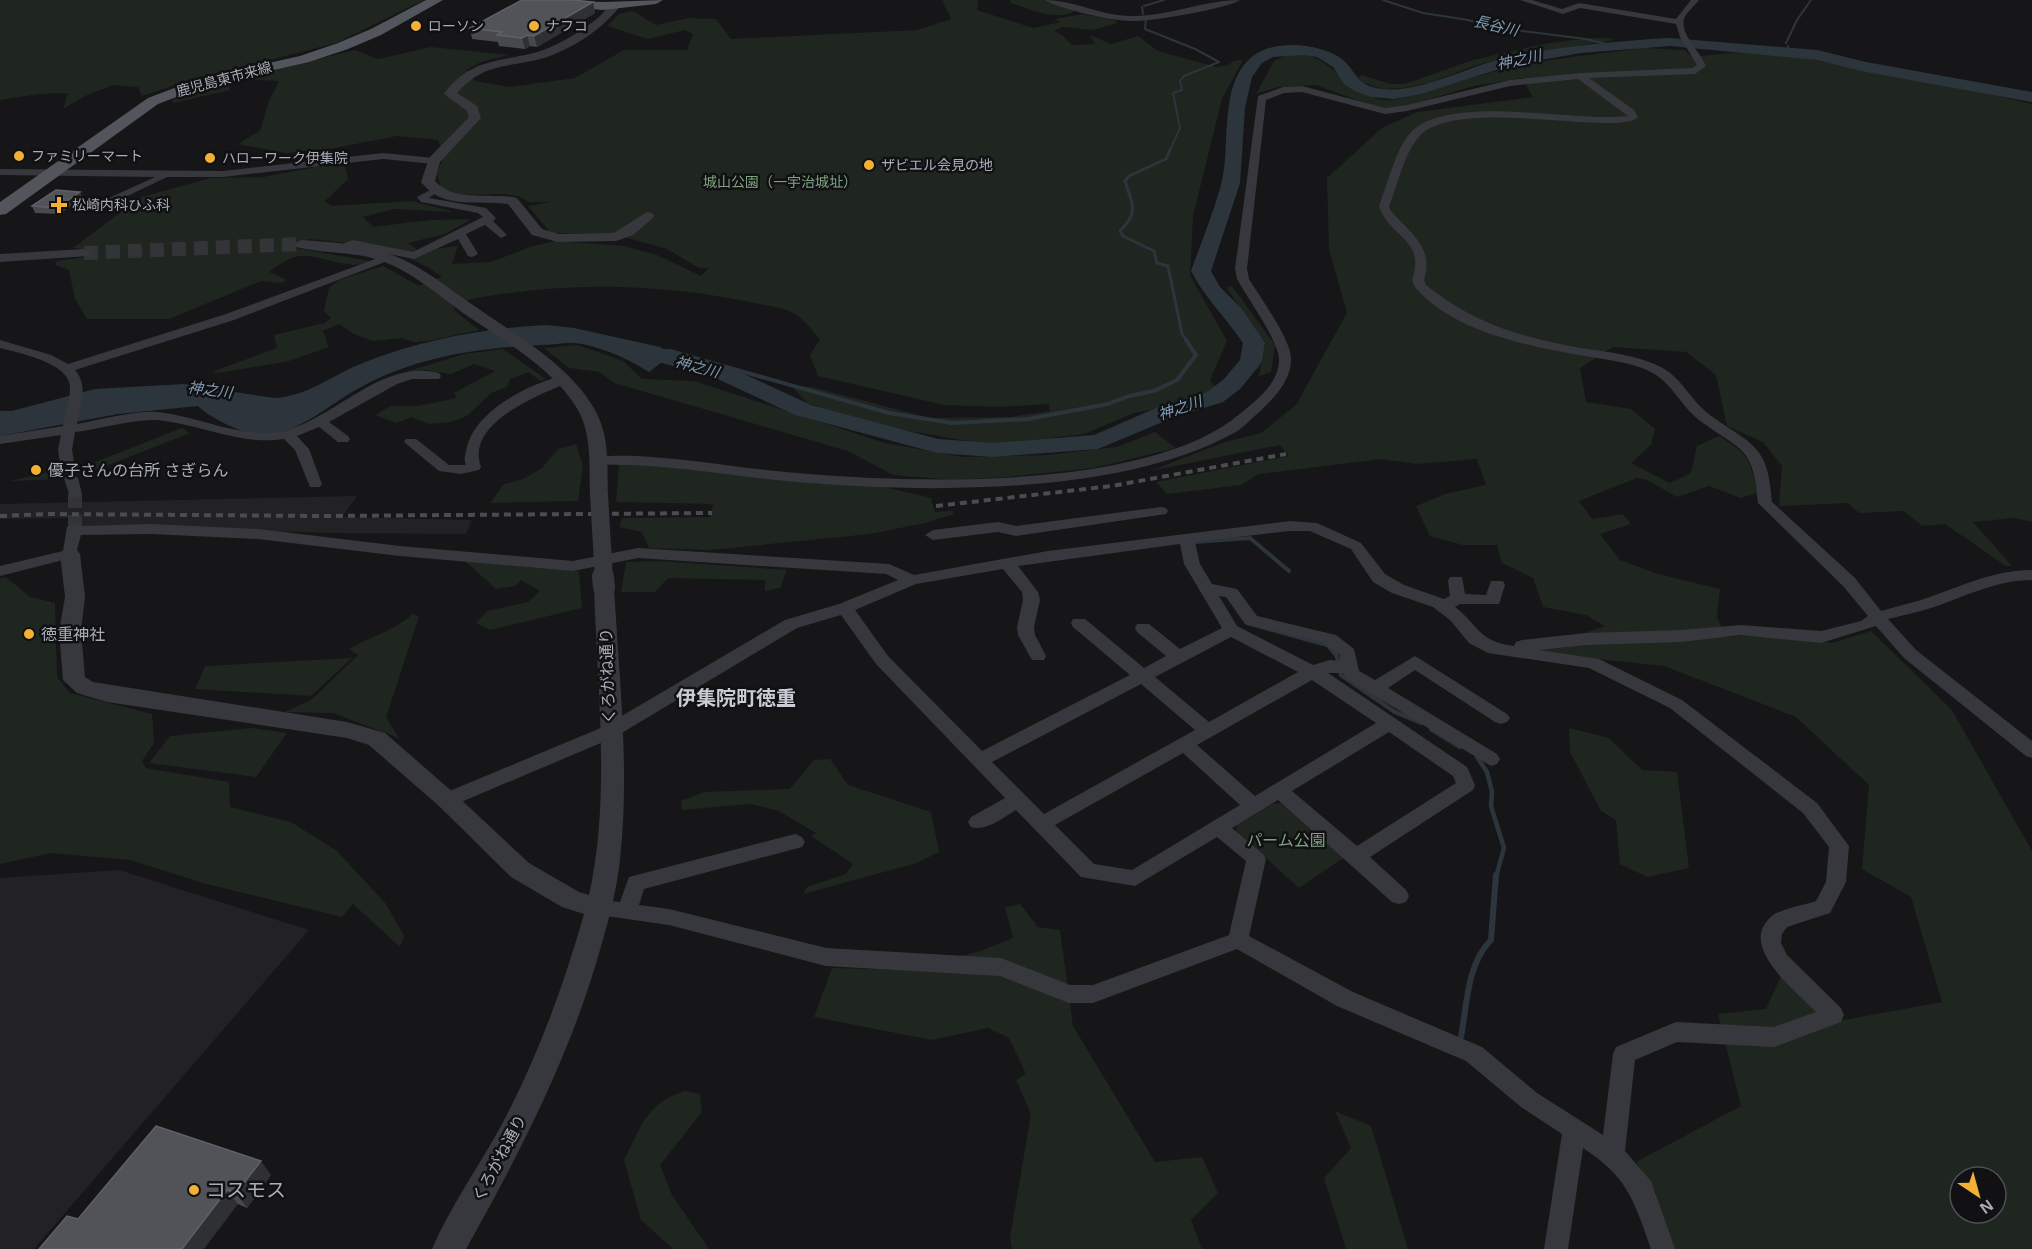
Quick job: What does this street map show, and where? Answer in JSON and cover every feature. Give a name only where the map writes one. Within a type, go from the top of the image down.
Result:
[{"type":"main road","name":"鹿児島東市来線","points":[[0,210],[141,109],[168,94],[203,82],[304,59],[343,46],[376,32],[436,0]]},
{"type":"main road","points":[[534,0],[615,6],[656,0]]},
{"type":"street","points":[[1049,0],[1102,15],[1131,19],[1212,7],[1236,0]]},
{"type":"street","points":[[1524,0],[1563,12],[1579,4],[1680,22]]},
{"type":"street","points":[[1680,22],[1695,0]]},
{"type":"street","points":[[434,191],[428,182],[434,161],[475,118],[473,109],[450,94],[469,74],[485,65],[541,55],[551,51],[596,24],[615,6]]},
{"type":"street","points":[[597,461],[679,464],[815,479],[973,483],[1095,472],[1187,451],[1244,422],[1272,392],[1286,366],[1286,356],[1282,345],[1243,279],[1241,269],[1261,98],[1283,90],[1312,90],[1385,111],[1407,108],[1488,87],[1580,76],[1695,71],[1702,66],[1684,35],[1680,22]]},
{"type":"street","points":[[1580,76],[1631,112],[1633,117],[1615,121],[1503,114],[1442,121],[1429,125],[1414,136],[1384,206],[1386,212],[1423,258],[1418,280],[1422,287],[1478,325],[1495,333],[1515,339],[1632,361],[1669,377],[1690,404],[1758,459],[1762,470],[1765,503],[1850,582],[1910,654],[2032,751]]},
{"type":"street","points":[[0,172],[223,174],[383,156],[434,161]]},
{"type":"street","points":[[113,200],[165,175]]},
{"type":"street","points":[[340,248],[353,243],[418,258],[490,218],[482,210],[425,200],[422,197],[434,191],[459,197],[512,201],[537,232],[558,238],[616,237],[628,232],[647,216]]},
{"type":"street","points":[[486,220],[501,235]]},
{"type":"street","points":[[460,233],[472,254]]},
{"type":"street","name":"くろがね通り","points":[[301,244],[340,248],[386,258],[422,275],[510,337],[558,377],[585,406],[594,426],[604,587],[609,732],[609,847],[598,908],[585,961],[562,1028],[501,1158],[448,1249]]},
{"type":"street","points":[[0,258],[84,253]]},
{"type":"street","points":[[69,368],[230,317],[386,258]]},
{"type":"street","points":[[0,344],[36,354],[69,368],[76,377],[77,387],[71,427],[65,450],[75,495]]},
{"type":"street","points":[[0,440],[71,427],[153,416],[176,417],[248,435],[273,437],[320,421],[355,402],[373,389],[399,378],[419,373],[434,376]]},
{"type":"street","points":[[411,442],[420,447],[437,466],[458,472],[474,467],[471,459],[479,432],[491,419],[558,377]]},
{"type":"street","points":[[320,421],[344,439]]},
{"type":"street","points":[[287,434],[302,449],[315,484]]},
{"type":"street","points":[[933,535],[998,527],[1016,531],[1161,511]]},
{"type":"street","points":[[447,800],[609,732],[791,624],[845,608],[912,580],[1048,556],[1290,526],[1312,526],[1356,546],[1379,578],[1398,589],[1443,606],[1456,616],[1475,639],[1494,649],[1593,663],[1676,704],[1810,808],[1839,846],[1836,882],[1822,907],[1780,921],[1772,932],[1770,944],[1780,961],[1833,1015],[1774,1037],[1676,1032],[1624,1054],[1613,1154]]},
{"type":"street","points":[[1037,528],[1048,556]]},
{"type":"street","points":[[912,580],[889,569],[638,553],[573,566],[400,551],[258,534],[151,529],[75,529],[70,554],[75,597],[70,631],[70,660],[74,680],[85,688],[347,730],[376,739],[447,800],[520,870],[571,900],[598,908],[669,917],[826,957],[1001,967],[1069,994],[1093,994],[1238,940],[1346,999],[1474,1054],[1529,1100],[1613,1154],[1642,1189],[1663,1249]]},
{"type":"street","points":[[1187,539],[1192,564],[1231,630],[1312,672],[1460,771],[1466,785],[1356,856]]},
{"type":"street","points":[[0,571],[70,554]]},
{"type":"street","points":[[1005,563],[1030,591],[1032,600],[1024,627],[1029,644],[1038,656]]},
{"type":"street","points":[[1494,649],[1586,639],[1681,636],[1741,630],[1821,637],[1867,625],[1877,617],[1965,592],[1992,580],[2013,575],[2032,575]]},
{"type":"street","points":[[1456,581],[1458,599]]},
{"type":"street","points":[[1443,606],[1458,599],[1493,600],[1497,585]]},
{"type":"street","points":[[1206,588],[1231,594],[1251,620],[1330,639],[1348,653],[1339,667]]},
{"type":"street","points":[[845,608],[882,660],[1088,871],[1135,878],[1389,723]]},
{"type":"street","points":[[1079,623],[1208,731]]},
{"type":"street","points":[[1143,628],[1178,657]]},
{"type":"street","points":[[980,760],[1231,630]]},
{"type":"street","points":[[1376,688],[1415,662],[1501,718]]},
{"type":"street","points":[[1042,824],[1312,672],[1339,667],[1491,759]]},
{"type":"street","points":[[1184,744],[1254,806]]},
{"type":"street","points":[[1279,790],[1399,896]]},
{"type":"street","points":[[978,822],[1018,800]]},
{"type":"street","points":[[1218,827],[1256,859],[1238,940]]},
{"type":"street","points":[[627,911],[636,883],[795,842]]},
{"type":"street","points":[[1556,1249],[1574,1130]]},
{"type":"shaded area","points":[[357,496],[342,517],[472,520],[466,534],[326,533],[151,527],[82,529],[80,525],[70,527],[69,518],[0,519],[0,504]]},
{"type":"shaded area","points":[[119,870],[309,930],[34,1249],[0,1249],[0,878]]},
{"type":"green space","points":[[0,0],[424,0],[336,43],[184,82],[142,96],[138,87],[113,85],[85,96],[63,109],[68,93],[39,94],[0,100]]},
{"type":"green space","name":"城山公園（一宇治城址）","points":[[942,0],[978,0],[977,10],[1033,28],[1060,22],[1055,19],[1082,14],[1115,20],[1117,23],[1093,30],[1062,27],[1054,31],[1072,45],[1095,44],[1090,35],[1111,44],[1138,36],[1158,51],[1216,67],[1243,60],[1222,99],[1193,216],[1190,275],[1227,341],[1210,380],[1216,389],[1161,408],[1134,413],[1084,434],[990,445],[876,425],[807,403],[792,386],[812,387],[929,418],[1009,417],[1050,411],[1049,404],[999,407],[944,405],[818,376],[810,355],[820,339],[801,318],[793,313],[775,307],[690,292],[630,287],[540,290],[488,296],[467,301],[453,306],[455,311],[479,330],[428,341],[413,342],[401,338],[373,341],[354,334],[339,324],[323,331],[329,347],[289,361],[218,373],[212,372],[277,348],[274,335],[324,323],[331,318],[324,311],[329,288],[339,280],[383,266],[419,286],[442,277],[412,259],[395,253],[361,245],[308,239],[296,248],[370,261],[352,265],[313,257],[294,257],[269,272],[287,280],[281,283],[261,281],[169,319],[87,319],[75,299],[69,270],[55,265],[57,261],[85,257],[90,250],[73,248],[141,197],[211,178],[263,177],[322,166],[345,165],[348,179],[325,201],[331,206],[412,201],[454,212],[394,209],[363,217],[373,227],[430,220],[472,219],[445,234],[408,243],[418,251],[458,246],[452,264],[491,262],[533,246],[556,241],[624,246],[657,255],[701,276],[709,268],[699,268],[667,249],[614,234],[551,233],[528,206],[551,202],[529,202],[520,197],[505,194],[460,195],[441,188],[437,174],[444,155],[438,140],[397,136],[335,148],[286,153],[238,144],[260,131],[269,101],[279,81],[238,79],[355,50],[378,59],[431,47],[509,55],[481,62],[466,70],[475,81],[509,87],[575,78],[624,50],[687,50],[693,34],[685,30],[648,39],[607,26],[619,14],[633,11],[656,25],[689,18],[716,19],[731,39],[917,30],[951,19]]},
{"type":"green space","points":[[1010,0],[1048,0],[1081,6],[1074,12],[1056,15],[1028,9],[1011,3]]},
{"type":"green space","points":[[1590,38],[1615,40],[1511,56],[1474,66],[1432,82],[1404,88],[1382,89],[1362,82],[1358,78],[1362,75],[1390,84],[1405,84],[1473,60],[1543,44]]},
{"type":"green space","points":[[1644,48],[1684,50],[1693,57],[1731,53],[1783,54],[1978,91],[2032,104],[2032,522],[2014,518],[1973,522],[2012,566],[2006,566],[1945,524],[1922,526],[1904,511],[1859,513],[1848,503],[1779,506],[1782,466],[1763,442],[1727,426],[1716,375],[1686,352],[1613,347],[1580,368],[1586,402],[1631,409],[1655,429],[1651,445],[1631,463],[1670,483],[1691,473],[1697,446],[1719,436],[1747,458],[1757,493],[1741,498],[1709,486],[1677,497],[1647,480],[1637,478],[1579,501],[1592,519],[1623,514],[1631,524],[1600,534],[1620,560],[1658,574],[1720,589],[1717,617],[1726,637],[1759,634],[1832,643],[1871,631],[1952,710],[2032,851],[2032,1249],[1650,1249],[1656,1192],[1636,1162],[1741,1106],[1718,1014],[1766,1009],[1782,974],[1827,1023],[1942,1002],[1911,897],[1862,869],[1869,785],[1796,717],[1664,666],[1542,653],[1541,648],[1605,626],[1586,615],[1543,607],[1533,578],[1502,563],[1497,545],[1463,545],[1430,536],[1416,506],[1445,494],[1486,485],[1477,459],[1417,464],[1381,459],[1259,474],[1241,485],[1167,494],[1156,482],[1289,456],[1280,445],[1150,471],[1225,442],[1261,433],[1296,405],[1347,313],[1329,249],[1327,178],[1382,128],[1417,112],[1533,97],[1522,78],[1474,86],[1409,105],[1387,108],[1370,105],[1316,85],[1278,87],[1256,94],[1274,61],[1292,55],[1307,55],[1320,60],[1355,88],[1369,96],[1390,100],[1509,68]]},
{"type":"green space","points":[[229,84],[230,90],[173,103],[173,100],[195,90]]},
{"type":"green space","points":[[1232,286],[1275,345],[1271,372],[1259,376],[1265,345],[1226,287]]},
{"type":"green space","points":[[578,345],[623,361],[642,379],[694,381],[885,443],[962,457],[1047,455],[1117,447],[1155,432],[1176,448],[1093,468],[1006,477],[954,480],[893,475],[848,451],[614,383],[600,372],[569,368],[544,348]]},
{"type":"green space","points":[[503,349],[546,379],[540,381],[529,372],[510,379],[507,387],[491,393],[467,416],[451,422],[429,424],[411,417],[397,423],[375,415],[391,406],[418,406],[457,398],[454,393],[495,371],[474,364],[451,374],[425,370],[402,373],[464,354]]},
{"type":"green space","points":[[182,428],[190,433],[101,468],[59,479],[9,481],[93,463]]},
{"type":"green space","points":[[576,444],[583,466],[578,501],[490,503],[504,484],[523,479],[542,468],[558,449]]},
{"type":"green space","points":[[619,463],[880,486],[931,498],[935,512],[952,511],[954,514],[925,523],[870,534],[711,550],[649,548],[642,532],[619,527],[622,518],[710,517],[713,504],[616,502]]},
{"type":"green space","points":[[465,561],[579,571],[582,608],[490,630],[476,623],[487,611],[528,602],[540,591],[521,580],[515,586],[496,589]]},
{"type":"green space","points":[[660,561],[787,570],[780,588],[765,591],[765,580],[668,578],[655,592],[621,592],[626,562]]},
{"type":"green space","points":[[6,577],[30,597],[55,603],[57,677],[70,693],[152,714],[154,743],[142,761],[146,768],[229,782],[230,807],[291,822],[337,851],[386,904],[404,936],[400,947],[353,904],[342,917],[203,883],[130,860],[51,853],[0,864],[0,578]]},
{"type":"green space","points":[[413,614],[419,617],[386,717],[399,738],[333,713],[285,712],[311,700],[358,655],[349,649],[390,629]]},
{"type":"green space","points":[[352,658],[311,696],[195,689],[205,666]]},
{"type":"green space","points":[[252,728],[287,733],[256,777],[149,763],[170,736]]},
{"type":"green space","points":[[1569,728],[1609,738],[1642,770],[1677,772],[1689,868],[1647,877],[1620,864],[1616,820],[1601,811],[1570,752]]},
{"type":"green space","points":[[830,759],[848,785],[931,812],[939,852],[917,863],[803,894],[807,887],[846,874],[853,864],[811,836],[816,833],[779,811],[751,804],[682,810],[681,801],[704,792],[790,789],[814,760]]},
{"type":"green space","name":"パーム公園","points":[[1274,803],[1283,803],[1346,856],[1299,888],[1236,831],[1237,825]]},
{"type":"green space","points":[[1020,904],[1038,927],[1060,930],[1073,1026],[1155,1162],[1202,1157],[1218,1193],[1191,1220],[1202,1249],[1012,1249],[1010,1238],[1031,1114],[1016,1080],[1026,1074],[1009,1038],[988,1028],[932,1040],[814,1017],[832,968],[908,970],[980,951],[1013,938],[1005,907]]},
{"type":"green space","points":[[685,1091],[700,1094],[702,1112],[660,1165],[672,1195],[709,1249],[673,1249],[641,1220],[624,1160],[653,1109],[672,1096]]},
{"type":"green space","points":[[1335,1111],[1371,1126],[1408,1249],[1346,1249],[1324,1178],[1351,1148]]},
{"type":"water","points":[[547,325],[574,328],[660,347],[672,354],[649,372],[609,352],[577,343],[471,351],[426,361],[383,376],[291,429],[264,435],[248,433],[229,425],[198,406],[118,414],[0,436],[0,411],[12,411],[95,389],[184,384],[274,398],[298,393],[363,363],[430,342],[477,332]]},
{"type":"building","points":[[522,0],[593,2],[534,36],[527,35],[522,38],[497,35],[502,32],[470,28]]},
{"type":"building","points":[[56,190],[80,192],[56,208],[32,206]]},
{"type":"building","name":"コスモス","points":[[156,1126],[261,1161],[236,1193],[227,1190],[182,1249],[39,1249],[67,1216],[78,1219]]},
{"type":"waterway","points":[[1144,6],[1164,0]]},
{"type":"waterway","name":"長谷川","points":[[1383,0],[1423,13],[1468,20],[1491,27],[1586,39],[1610,45]]},
{"type":"waterway","points":[[1786,43],[1797,20],[1811,0]]},
{"type":"waterway","points":[[1142,7],[1143,14]]},
{"type":"waterway","points":[[1146,17],[1145,29],[1195,49],[1219,62],[1184,76],[1180,81],[1182,90],[1173,93],[1180,128],[1169,152]]},
{"type":"waterway","name":"神之川","points":[[631,348],[717,370],[803,410],[937,446],[993,450],[1098,442],[1164,413],[1215,397],[1232,384],[1251,361],[1254,343],[1234,314],[1211,290],[1201,271],[1231,183],[1237,108],[1244,76],[1257,60],[1269,53],[1303,50],[1321,53],[1339,64],[1350,81],[1361,88],[1371,92],[1394,94],[1415,91],[1509,61],[1581,48],[1670,42],[1817,55],[1866,67],[2032,97]]},
{"type":"waterway","name":"神之川","points":[[1787,51],[1788,46]]},
{"type":"waterway","points":[[1170,150],[1166,159],[1129,176],[1125,181],[1133,207],[1130,218],[1120,231],[1123,236],[1154,251],[1157,263],[1168,266],[1182,334],[1187,341]]},
{"type":"waterway","points":[[661,351],[670,351],[889,413],[952,423],[1028,419],[1108,404],[1129,396],[1154,391],[1177,380],[1196,355],[1186,340]]},
{"type":"waterway","points":[[1194,542],[1250,538],[1289,571]]},
{"type":"waterway","points":[[1248,623],[1328,645],[1337,656],[1341,675],[1395,712],[1422,723]]},
{"type":"waterway","points":[[1431,729],[1460,747]]},
{"type":"waterway","points":[[1477,757],[1487,772],[1492,792],[1491,806],[1504,848],[1496,877]]},
{"type":"waterway","points":[[1461,1037],[1469,985],[1477,961],[1491,940],[1496,875]]},
{"type":"tunnel","points":[[84,253],[301,244]]},
{"type":"tunnel","points":[[75,494],[75,527]]},
{"type":"railway","points":[[936,506],[1112,486],[1286,454]]},
{"type":"railway","points":[[0,516],[47,514],[324,516],[712,513]]},
{"type":"place","name":"ローソン","points":[[416,26]]},
{"type":"place","name":"ナフコ","points":[[534,26]]},
{"type":"place","name":"ファミリーマート","points":[[19,156]]},
{"type":"place","name":"ハローワーク伊集院","points":[[210,158]]},
{"type":"place","name":"ザビエル会見の地","points":[[869,165]]},
{"type":"place","name":"松崎内科ひふ科","points":[[59,205]]},
{"type":"place","name":"優子さんの台所 さぎらん","points":[[36,470]]},
{"type":"place","name":"徳重神社","points":[[29,634]]},
{"type":"place","name":"コスモス","points":[[194,1190]]},
{"type":"district","name":"伊集院町徳重","points":[[736,698]]}]
